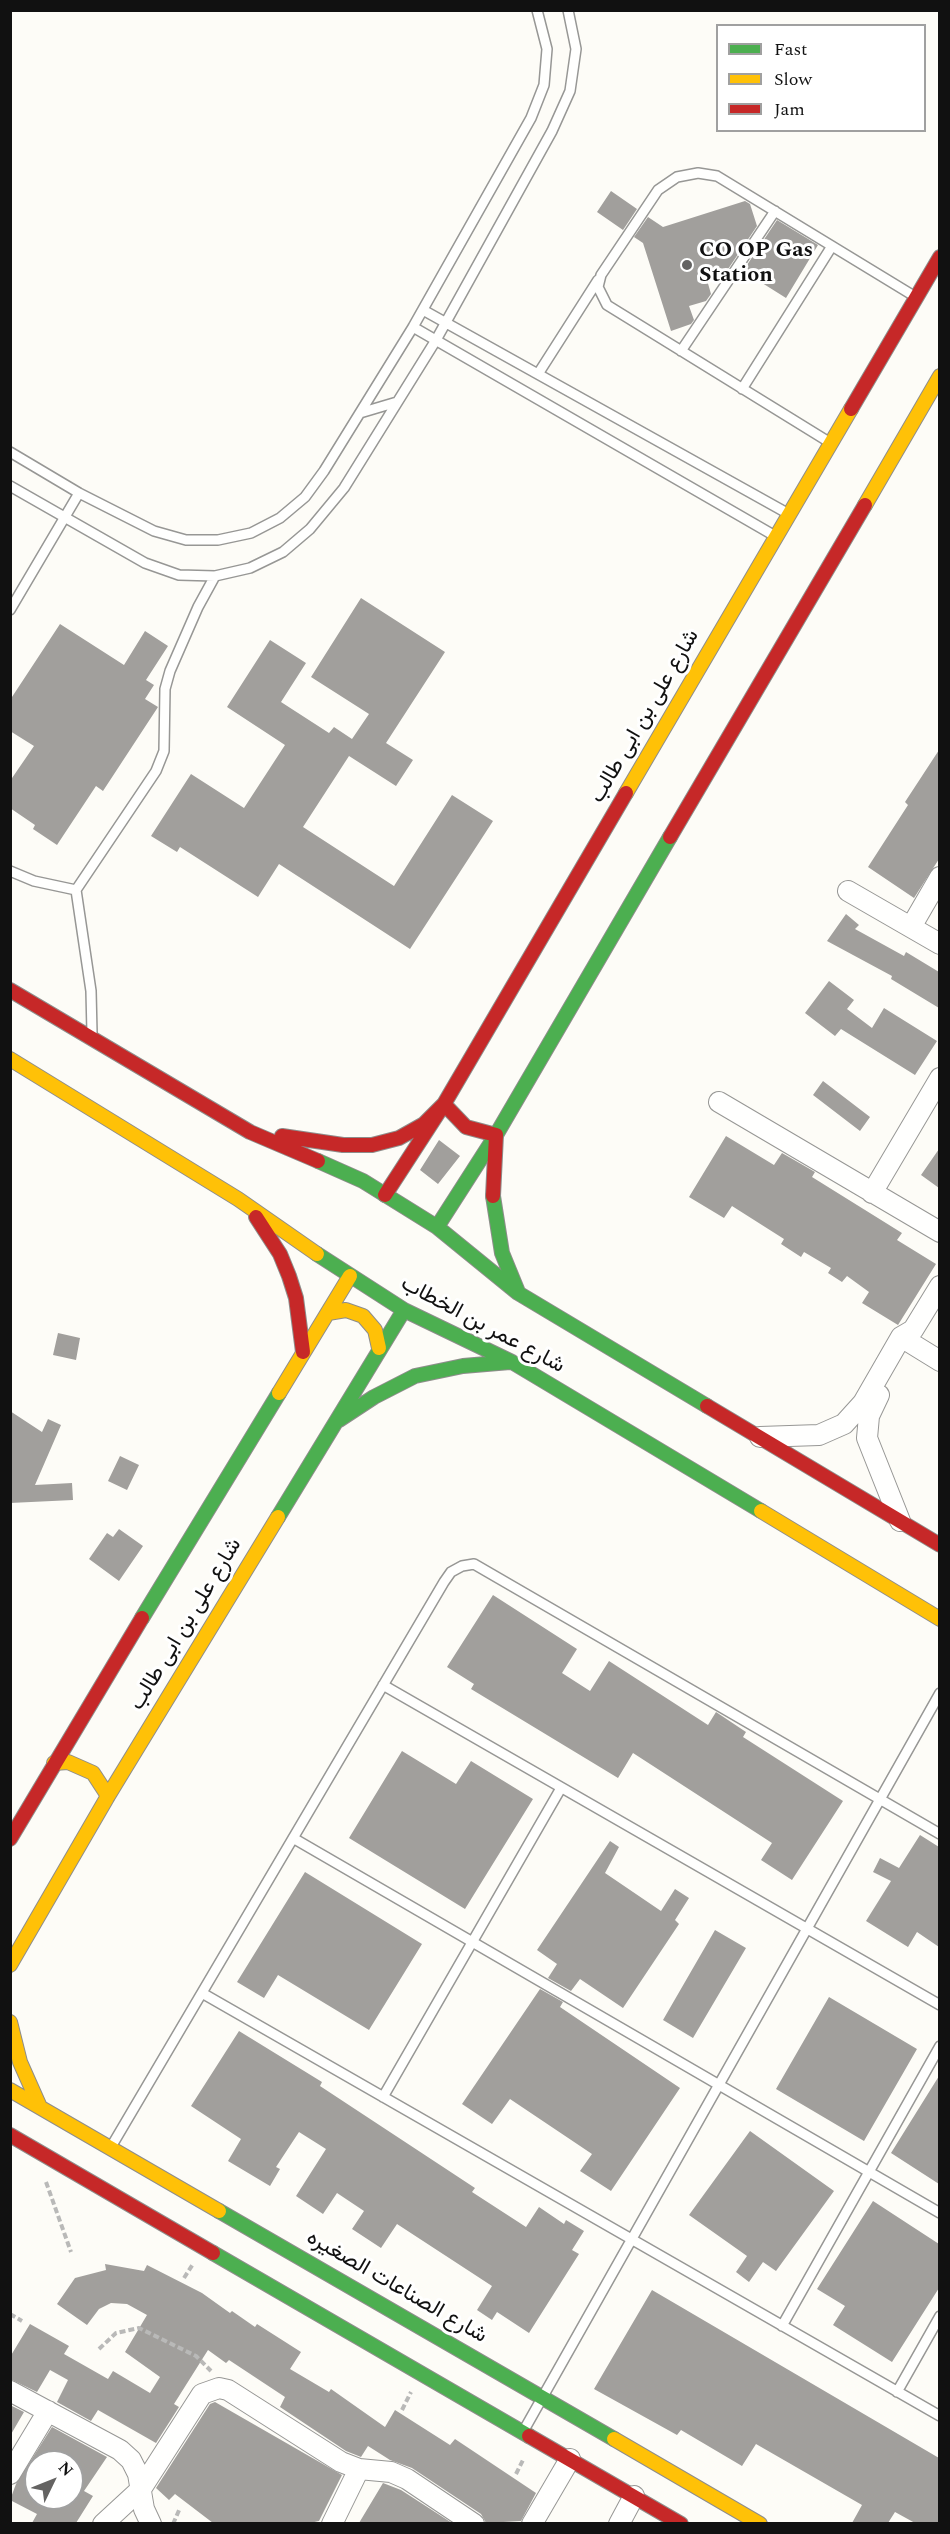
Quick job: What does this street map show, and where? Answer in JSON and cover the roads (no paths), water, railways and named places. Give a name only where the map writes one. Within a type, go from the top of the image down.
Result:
[{"type":"street","name":"شارع على بن ابى طالب","points":[[385,1195],[444,1104],[939,257]]},
{"type":"street","points":[[437,1227],[496,1135],[939,375]]},
{"type":"street","points":[[911,927],[939,877]]},
{"type":"street","points":[[848,891],[939,944]]},
{"type":"street","name":"شارع عمر بن الخطاب","points":[[10,990],[250,1132],[363,1181],[437,1227],[518,1293],[939,1545]]},
{"type":"street","name":"شارع عمر بن الخطاب","points":[[10,1059],[238,1199],[404,1310],[512,1362],[939,1619]]},
{"type":"street","points":[[872,1193],[939,1078]]},
{"type":"street","points":[[719,1102],[939,1232]]},
{"type":"street","points":[[250,1132],[343,1145],[372,1145],[399,1138],[424,1124],[444,1104],[466,1127],[496,1135]]},
{"type":"street","points":[[496,1135],[492,1183],[493,1208],[502,1253],[518,1293]]},
{"type":"street","points":[[238,1199],[268,1234],[290,1276],[296,1298],[303,1352]]},
{"type":"street","name":"شارع على بن ابى طالب","points":[[10,1839],[350,1276]]},
{"type":"street","points":[[760,1437],[805,1437],[832,1431],[855,1415],[874,1394],[939,1286]]},
{"type":"street","points":[[328,1313],[346,1310],[363,1317],[375,1330],[379,1348]]},
{"type":"street","name":"شارع على بن ابى طالب","points":[[10,1965],[108,1796],[404,1310]]},
{"type":"street","points":[[909,1337],[939,1361]]},
{"type":"street","points":[[333,1424],[374,1397],[415,1376],[463,1366],[512,1362]]},
{"type":"street","points":[[874,1394],[867,1438],[900,1521]]},
{"type":"street","points":[[54,1763],[68,1762],[93,1773],[108,1796]]},
{"type":"street","points":[[10,2022],[20,2062],[40,2107]]},
{"type":"street","name":"شارع الصناعات الصغيره","points":[[10,2090],[760,2523]]},
{"type":"street","points":[[14,2140],[681,2523]]},
{"type":"street","points":[[103,2523],[141,2489],[202,2394],[219,2388],[228,2390],[341,2462],[359,2469],[391,2472],[407,2479],[474,2523]]},
{"type":"street","points":[[10,2391],[120,2450],[131,2460],[138,2474],[144,2509],[151,2523]]},
{"type":"street","points":[[10,2474],[48,2411]]},
{"type":"street","points":[[532,2523],[570,2459]]},
{"type":"street","points":[[332,2523],[359,2469]]},
{"type":"street","points":[[619,2523],[634,2496]]},
{"type":"lane","points":[[10,452],[79,493],[154,531],[186,540],[218,540],[251,533],[280,518],[305,497],[414,327],[531,118],[544,85],[547,49],[537,10]]},
{"type":"lane","points":[[10,486],[145,563],[179,575],[216,576],[250,568],[283,552],[310,529],[344,488],[436,340],[552,131],[570,92],[576,49],[568,10]]},
{"type":"lane","points":[[538,374],[650,199],[658,190],[677,177],[698,173],[717,176],[916,297]]},
{"type":"lane","points":[[681,351],[774,211]]},
{"type":"lane","points":[[742,389],[832,246]]},
{"type":"lane","points":[[601,275],[599,293],[607,305],[830,444]]},
{"type":"lane","points":[[423,310],[789,514]]},
{"type":"lane","points":[[414,327],[775,536]]},
{"type":"lane","points":[[360,413],[397,402]]},
{"type":"lane","points":[[10,610],[79,493]]},
{"type":"lane","points":[[93,1040],[91,991],[76,890],[156,771],[165,745],[165,698],[170,671],[198,607],[216,576]]},
{"type":"lane","points":[[10,871],[34,881],[76,890]]},
{"type":"lane","points":[[111,2148],[451,1572],[462,1566],[474,1564],[939,1834]]},
{"type":"lane","points":[[383,1686],[939,2005]]},
{"type":"lane","points":[[523,2432],[939,1693]]},
{"type":"lane","points":[[384,2097],[561,1788]]},
{"type":"lane","points":[[293,1838],[939,2213]]},
{"type":"lane","points":[[202,1993],[939,2416]]},
{"type":"lane","points":[[782,2326],[939,2046]]},
{"type":"lane","points":[[897,2392],[939,2316]]},
{"type":"place","name":"CO OP Gas Station","points":[[687,265]]}]
